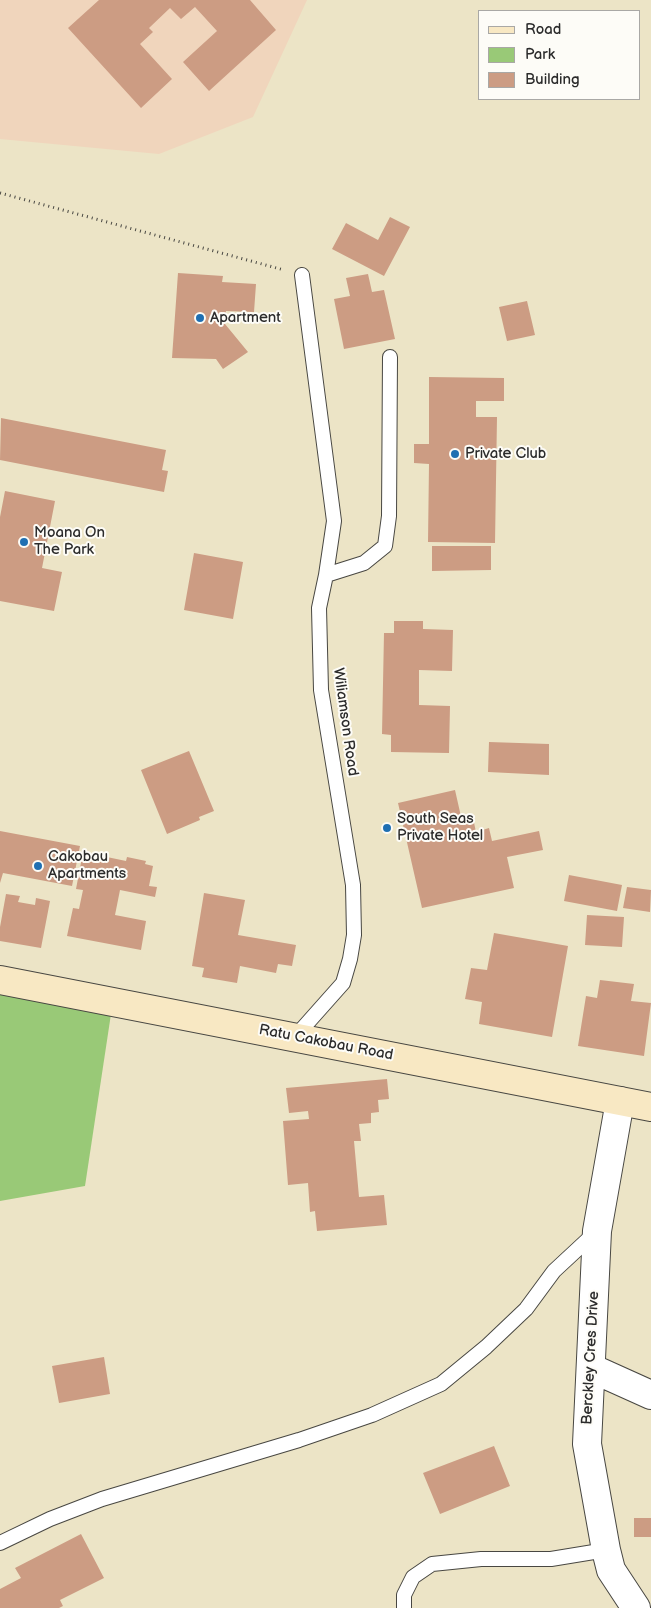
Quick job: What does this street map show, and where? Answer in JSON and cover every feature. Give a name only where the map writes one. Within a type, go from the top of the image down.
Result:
[{"type":"main road","name":"Ratu Cakobau Road","points":[[0,980],[651,1107]]},
{"type":"street","name":"Berckley Cres Drive","points":[[620,1101],[597,1231],[587,1444],[611,1570],[636,1608]]},
{"type":"street","points":[[590,1368],[651,1395]]},
{"type":"lane","name":"Wiliamson Road","points":[[295,1037],[343,983],[354,935],[353,885],[321,690],[319,608],[334,521],[302,275]]},
{"type":"lane","points":[[326,575],[364,563],[385,546],[389,516],[390,357]]},
{"type":"lane","points":[[0,1543],[50,1518],[102,1499],[299,1440],[372,1415],[441,1384],[526,1309],[554,1271],[597,1231]]},
{"type":"lane","points":[[404,1608],[404,1595],[413,1577],[432,1564],[481,1559],[551,1559],[606,1550]]},
{"type":"path","points":[[0,192],[302,275]]},
{"type":"shaded area","points":[[0,0],[307,0],[253,117],[159,154],[0,139]]},
{"type":"green space","points":[[0,994],[111,1014],[85,1186],[0,1201]]},
{"type":"building","points":[[99,0],[250,0],[276,30],[209,91],[183,62],[217,31],[195,7],[181,19],[170,8],[149,28],[153,32],[140,44],[172,79],[141,108],[68,28]]},
{"type":"building","points":[[390,217],[410,227],[384,276],[332,249],[346,223],[378,240]]},
{"type":"building","name":"Apartment","points":[[178,273],[223,276],[222,282],[256,284],[254,312],[226,311],[225,324],[248,352],[223,369],[216,359],[172,358]]},
{"type":"building","points":[[368,274],[372,292],[384,290],[395,339],[344,349],[334,299],[350,296],[346,278]]},
{"type":"building","points":[[527,301],[535,335],[507,341],[499,307]]},
{"type":"building","name":"Private Club","points":[[429,377],[504,378],[504,401],[476,401],[476,417],[497,417],[495,543],[428,542],[429,464],[414,463],[414,444],[429,444]]},
{"type":"building","points":[[1,418],[166,450],[162,470],[168,471],[164,492],[0,460]]},
{"type":"building","name":"Moana On The Park","points":[[5,491],[55,501],[42,568],[62,572],[54,611],[0,601],[0,517]]},
{"type":"building","points":[[432,546],[491,546],[491,570],[432,571]]},
{"type":"building","points":[[194,553],[243,562],[233,619],[184,610]]},
{"type":"building","points":[[394,621],[423,621],[423,629],[453,630],[452,671],[419,670],[419,705],[450,706],[449,753],[391,752],[391,735],[382,734],[384,633],[394,633]]},
{"type":"building","points":[[489,742],[549,744],[549,775],[488,772]]},
{"type":"building","points":[[189,751],[214,811],[199,817],[200,820],[167,834],[141,770]]},
{"type":"building","points":[[455,790],[462,821],[473,818],[476,832],[489,828],[492,841],[539,831],[543,850],[507,857],[514,888],[422,908],[398,803]]},
{"type":"building","name":"Cakobau Apartments","points":[[0,831],[80,846],[72,886],[3,873],[0,883]]},
{"type":"building","points":[[83,852],[126,861],[127,857],[146,861],[145,864],[153,866],[149,886],[157,887],[155,897],[120,890],[115,915],[146,921],[141,950],[67,936],[73,908],[79,909],[83,890],[76,889]]},
{"type":"building","points":[[569,875],[622,885],[617,911],[564,901]]},
{"type":"building","points":[[627,887],[651,890],[650,912],[623,908]]},
{"type":"building","points":[[204,893],[245,900],[238,935],[296,945],[292,966],[278,964],[276,973],[240,966],[237,983],[202,977],[204,968],[192,966]]},
{"type":"building","points":[[6,894],[20,896],[18,902],[35,905],[36,898],[50,901],[41,948],[0,941],[0,927]]},
{"type":"building","points":[[587,915],[624,917],[622,947],[585,945]]},
{"type":"building","points":[[494,933],[568,946],[552,1037],[479,1024],[482,1002],[465,999],[471,968],[487,970]]},
{"type":"building","points":[[600,980],[634,984],[631,1001],[651,1003],[644,1056],[578,1046],[586,996],[597,998]]},
{"type":"building","points":[[387,1079],[389,1099],[378,1100],[379,1112],[371,1113],[371,1123],[359,1124],[361,1141],[354,1141],[359,1197],[384,1195],[387,1225],[317,1231],[315,1211],[310,1212],[308,1183],[288,1185],[283,1121],[309,1119],[308,1111],[289,1113],[286,1088]]},
{"type":"building","points":[[104,1357],[110,1394],[59,1403],[52,1366]]},
{"type":"building","points":[[494,1446],[510,1486],[440,1514],[423,1473]]},
{"type":"building","points":[[634,1518],[651,1518],[651,1537],[634,1537]]},
{"type":"building","points":[[81,1534],[104,1578],[60,1600],[63,1606],[59,1608],[0,1608],[0,1589],[21,1578],[15,1568]]},
{"type":"place","name":"Apartment","points":[[200,318]]},
{"type":"place","name":"Private Club","points":[[455,454]]},
{"type":"place","name":"Moana On The Park","points":[[24,542]]},
{"type":"place","name":"South Seas Private Hotel","points":[[387,828]]},
{"type":"place","name":"Cakobau Apartments","points":[[38,866]]}]
